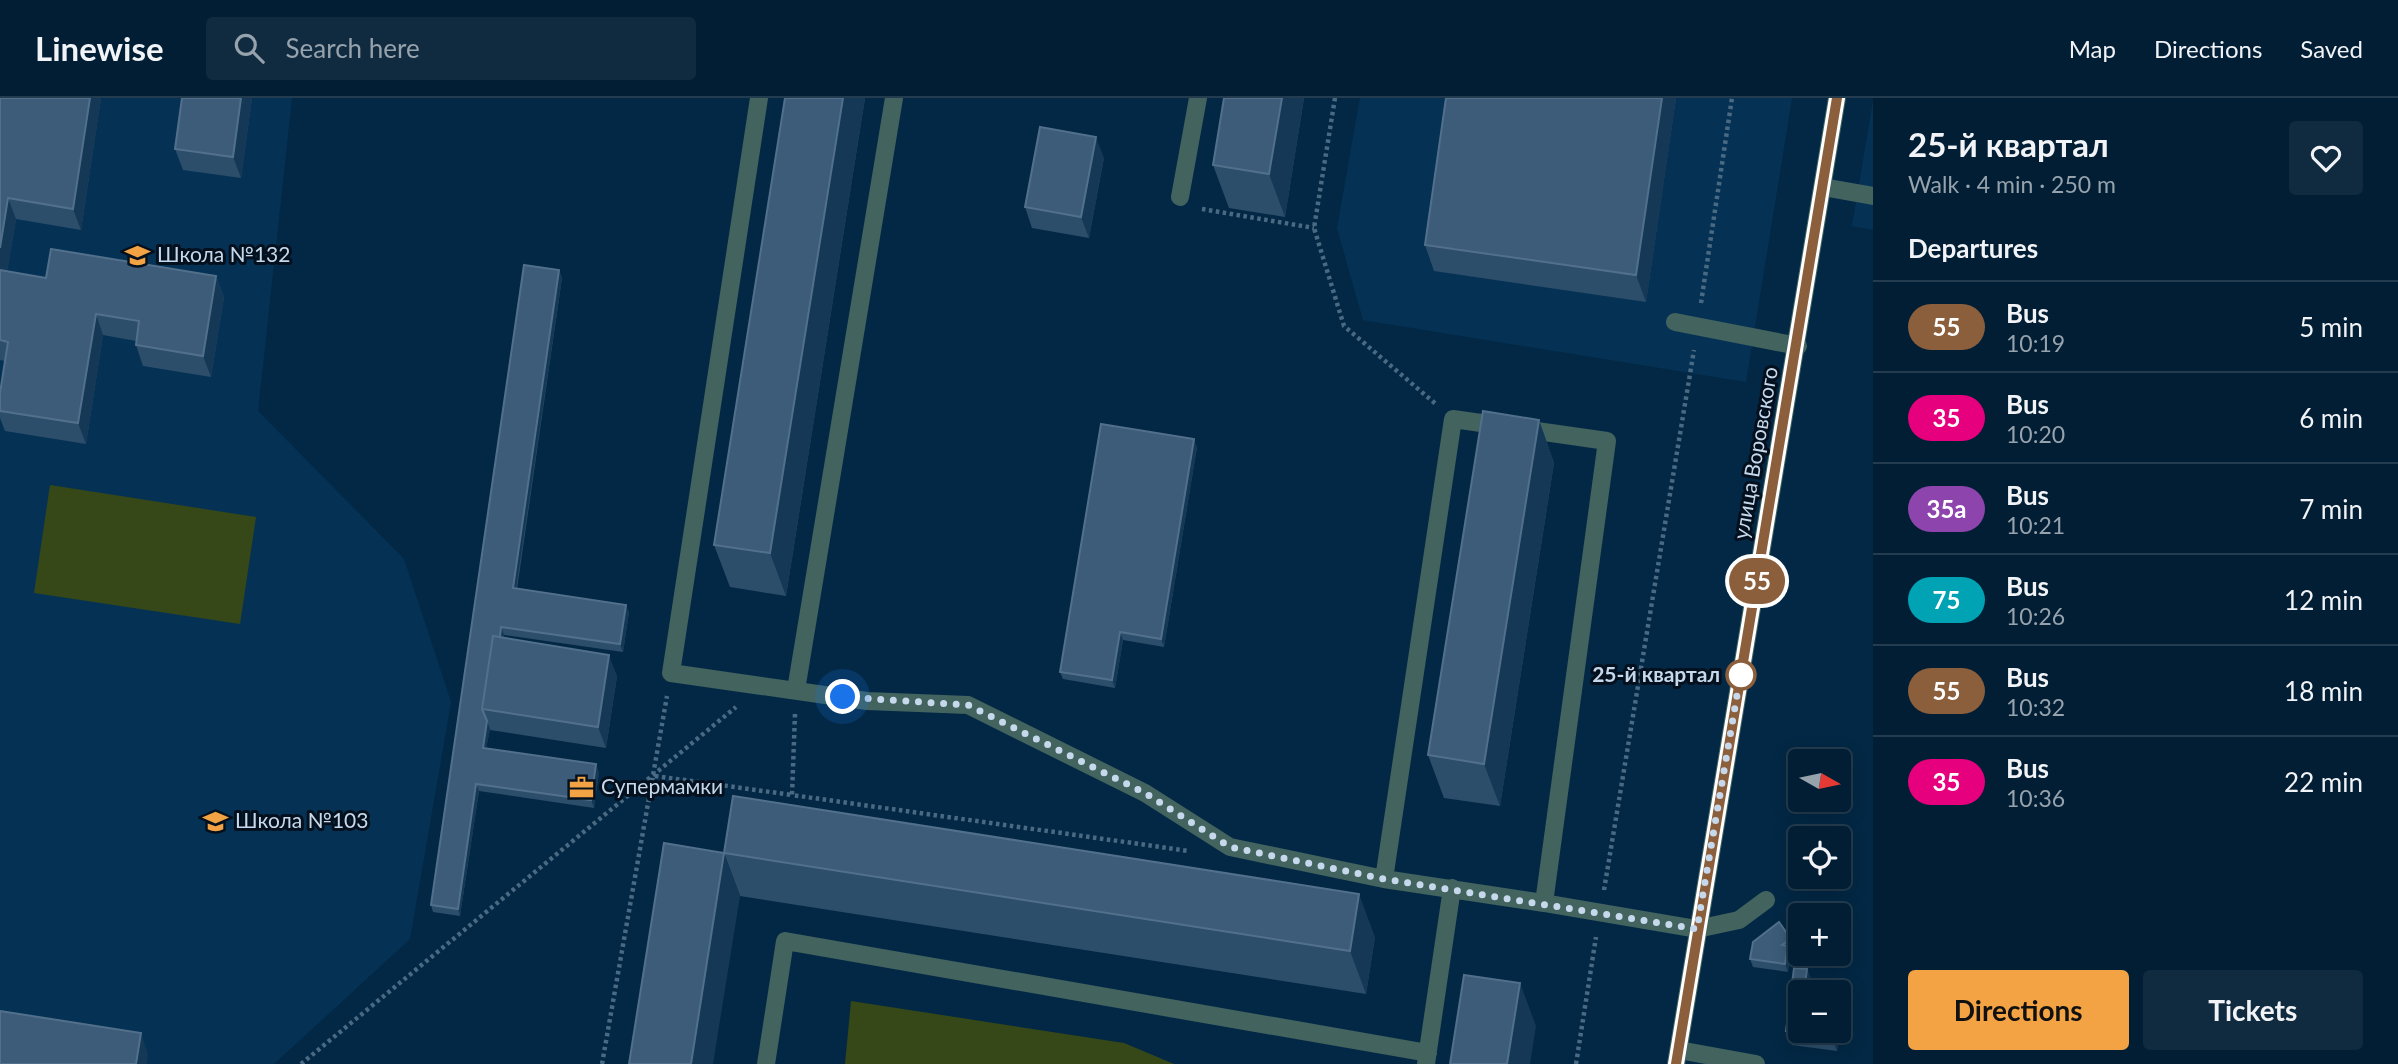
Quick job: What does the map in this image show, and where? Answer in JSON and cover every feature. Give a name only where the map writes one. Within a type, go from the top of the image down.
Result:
[{"type":"street","points":[[760,98],[671,673],[867,701],[968,705],[1145,793],[1230,847],[1384,879],[1697,929],[1738,920],[1766,900]]},
{"type":"street","points":[[796,690],[894,98]]},
{"type":"street","points":[[1180,197],[1198,98]]},
{"type":"street","name":"улица Воровского","points":[[1677,1057],[1798,346],[1837,98]]},
{"type":"street","points":[[1823,187],[1873,196]]},
{"type":"street","points":[[1675,322],[1798,346]]},
{"type":"street","points":[[1384,879],[1454,419],[1608,441],[1544,903]]},
{"type":"street","points":[[766,1064],[785,941],[1427,1058],[1452,888]]},
{"type":"street","points":[[1677,1057],[1756,1064]]},
{"type":"path","points":[[1335,98],[1314,228],[1344,326],[1454,419]]},
{"type":"path","points":[[1576,1064],[1698,326],[1732,98]]},
{"type":"path","points":[[1180,197],[1198,208],[1314,228]]},
{"type":"path","points":[[602,1064],[671,673]]},
{"type":"path","points":[[301,1064],[761,687]]},
{"type":"path","points":[[792,795],[796,690]]},
{"type":"path","points":[[653,775],[1191,851]]},
{"type":"shaded area","points":[[0,98],[292,98],[258,411],[404,559],[451,702],[410,939],[274,1064],[0,1064]]},
{"type":"shaded area","points":[[1360,98],[1792,98],[1746,382],[1363,320],[1337,228]]},
{"type":"shaded area","points":[[1873,101],[1873,230],[1852,226]]},
{"type":"green space","points":[[50,485],[256,517],[240,624],[34,593]]},
{"type":"green space","points":[[851,1001],[1124,1043],[1174,1064],[845,1064]]},
{"type":"building","points":[[0,98],[90,98],[73,209],[8,198],[0,248]]},
{"type":"building","points":[[182,98],[241,98],[233,157],[175,149]]},
{"type":"building","points":[[785,98],[843,98],[770,553],[714,545]]},
{"type":"building","points":[[1224,98],[1282,98],[1269,174],[1213,165]]},
{"type":"building","points":[[1446,98],[1662,98],[1636,275],[1425,245]]},
{"type":"building","points":[[1040,127],[1096,137],[1081,217],[1025,207]]},
{"type":"building","points":[[51,249],[216,276],[203,356],[136,345],[139,321],[96,314],[78,423],[0,411],[8,342],[0,340],[0,270],[46,278]]},
{"type":"building","points":[[524,265],[559,270],[513,588],[626,605],[620,644],[501,627],[500,637],[493,636],[482,709],[487,721],[483,748],[596,764],[591,800],[476,784],[458,909],[431,905]]},
{"type":"building","points":[[1483,411],[1539,420],[1484,764],[1428,755]]},
{"type":"building","points":[[1101,424],[1194,439],[1161,639],[1120,632],[1112,680],[1060,672]]},
{"type":"building","points":[[493,636],[609,655],[598,727],[482,709]]},
{"type":"building","points":[[733,796],[1359,894],[1350,951],[724,853]]},
{"type":"building","points":[[664,843],[724,853],[691,1064],[629,1064]]},
{"type":"building","points":[[1779,922],[1788,935],[1788,941],[1782,945],[1788,946],[1785,964],[1750,959],[1753,942]]},
{"type":"building","points":[[1794,968],[1807,969],[1806,980],[1792,980]]},
{"type":"building","points":[[1464,975],[1520,983],[1507,1064],[1450,1064]]},
{"type":"building","points":[[0,1011],[141,1033],[136,1064],[0,1064]]},
{"type":"bus line","name":"55","points":[[1676,1064],[1798,346],[1837,98]]},
{"type":"place","name":"Школа №132","points":[[137,255]]},
{"type":"place","name":"25-й квартал","points":[[1741,675]]},
{"type":"place","name":"Супермамки","points":[[581,787]]},
{"type":"place","name":"Школа №103","points":[[215,821]]},
{"type":"route","points":[[843,697],[867,701],[968,705],[1145,793],[1230,847],[1384,879],[1697,929],[1742,666],[1741,675]]}]
